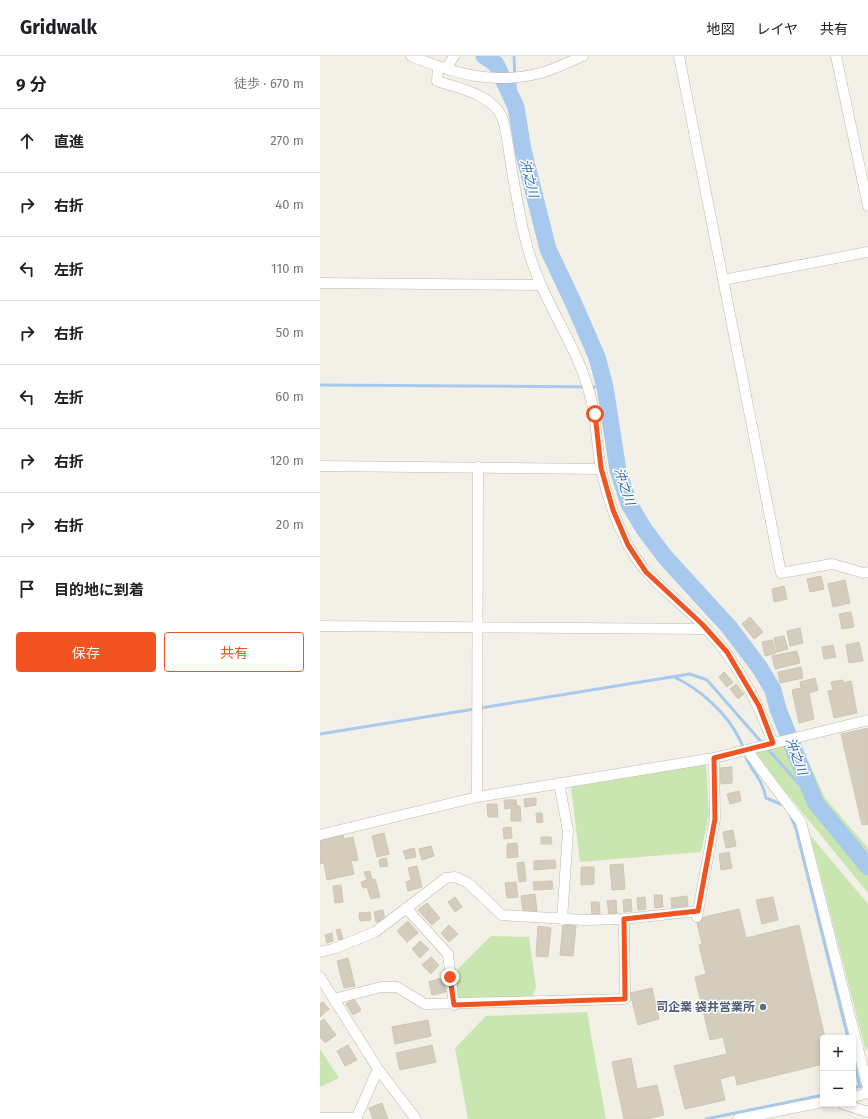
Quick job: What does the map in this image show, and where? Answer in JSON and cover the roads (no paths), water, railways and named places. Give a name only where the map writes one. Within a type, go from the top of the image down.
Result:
[{"type":"street","points":[[411,56],[463,75],[482,78],[520,77],[545,72],[584,56]]},
{"type":"street","points":[[454,56],[442,68],[437,81],[476,95],[489,102],[501,115],[518,209],[527,244],[540,285],[580,362],[595,414],[601,468],[613,510],[628,545],[646,572],[706,629],[727,652],[759,706],[773,743]]},
{"type":"street","points":[[679,56],[781,574],[832,564],[864,573],[868,572]]},
{"type":"street","points":[[836,56],[868,206]]},
{"type":"street","points":[[723,280],[868,252]]},
{"type":"street","points":[[320,283],[540,285]]},
{"type":"street","points":[[320,466],[601,468]]},
{"type":"street","points":[[477,796],[478,467]]},
{"type":"street","points":[[320,626],[706,629]]},
{"type":"street","points":[[320,835],[477,796],[714,758],[868,720]]},
{"type":"street","points":[[747,750],[801,822],[868,1088],[865,1094],[856,1096]]},
{"type":"street","points":[[320,952],[333,949],[375,932],[446,878],[455,877],[468,883],[502,915],[562,920],[624,919],[698,914],[715,819],[714,758]]},
{"type":"street","points":[[559,783],[568,831],[562,920]]},
{"type":"street","points":[[406,908],[448,954],[454,1005]]},
{"type":"street","points":[[334,999],[381,987],[397,987],[425,1004],[454,1005],[625,999],[624,919]]},
{"type":"street","points":[[320,977],[378,1069],[416,1119]]},
{"type":"street","points":[[320,1118],[356,1118],[378,1069]]},
{"type":"street","points":[[738,1119],[820,1103]]},
{"type":"street","points":[[852,1107],[868,1112]]},
{"type":"waterway","name":"沖之川","points":[[484,56],[496,64],[516,107],[523,150],[548,249],[597,357],[605,387],[618,470],[629,504],[644,529],[665,557],[729,627],[760,668],[773,690],[778,709],[815,802],[868,867]]},
{"type":"waterway","name":"沖之川","points":[[491,56],[496,64]]},
{"type":"waterway","points":[[514,56],[516,107]]},
{"type":"waterway","points":[[320,385],[605,387]]},
{"type":"waterway","points":[[320,734],[690,674],[707,680],[763,744]]},
{"type":"waterway","points":[[674,677],[703,695],[728,720],[742,744],[745,755],[760,781],[766,798],[783,805]]},
{"type":"waterway","points":[[767,748],[815,802]]},
{"type":"waterway","points":[[790,814],[796,829],[847,1035]]},
{"type":"waterway","points":[[856,1071],[860,1087]]},
{"type":"waterway","points":[[856,1087],[861,1086]]},
{"type":"waterway","points":[[706,1119],[820,1096]]},
{"type":"place","name":"司企業 袋井営業所","points":[[763,1007]]}]
